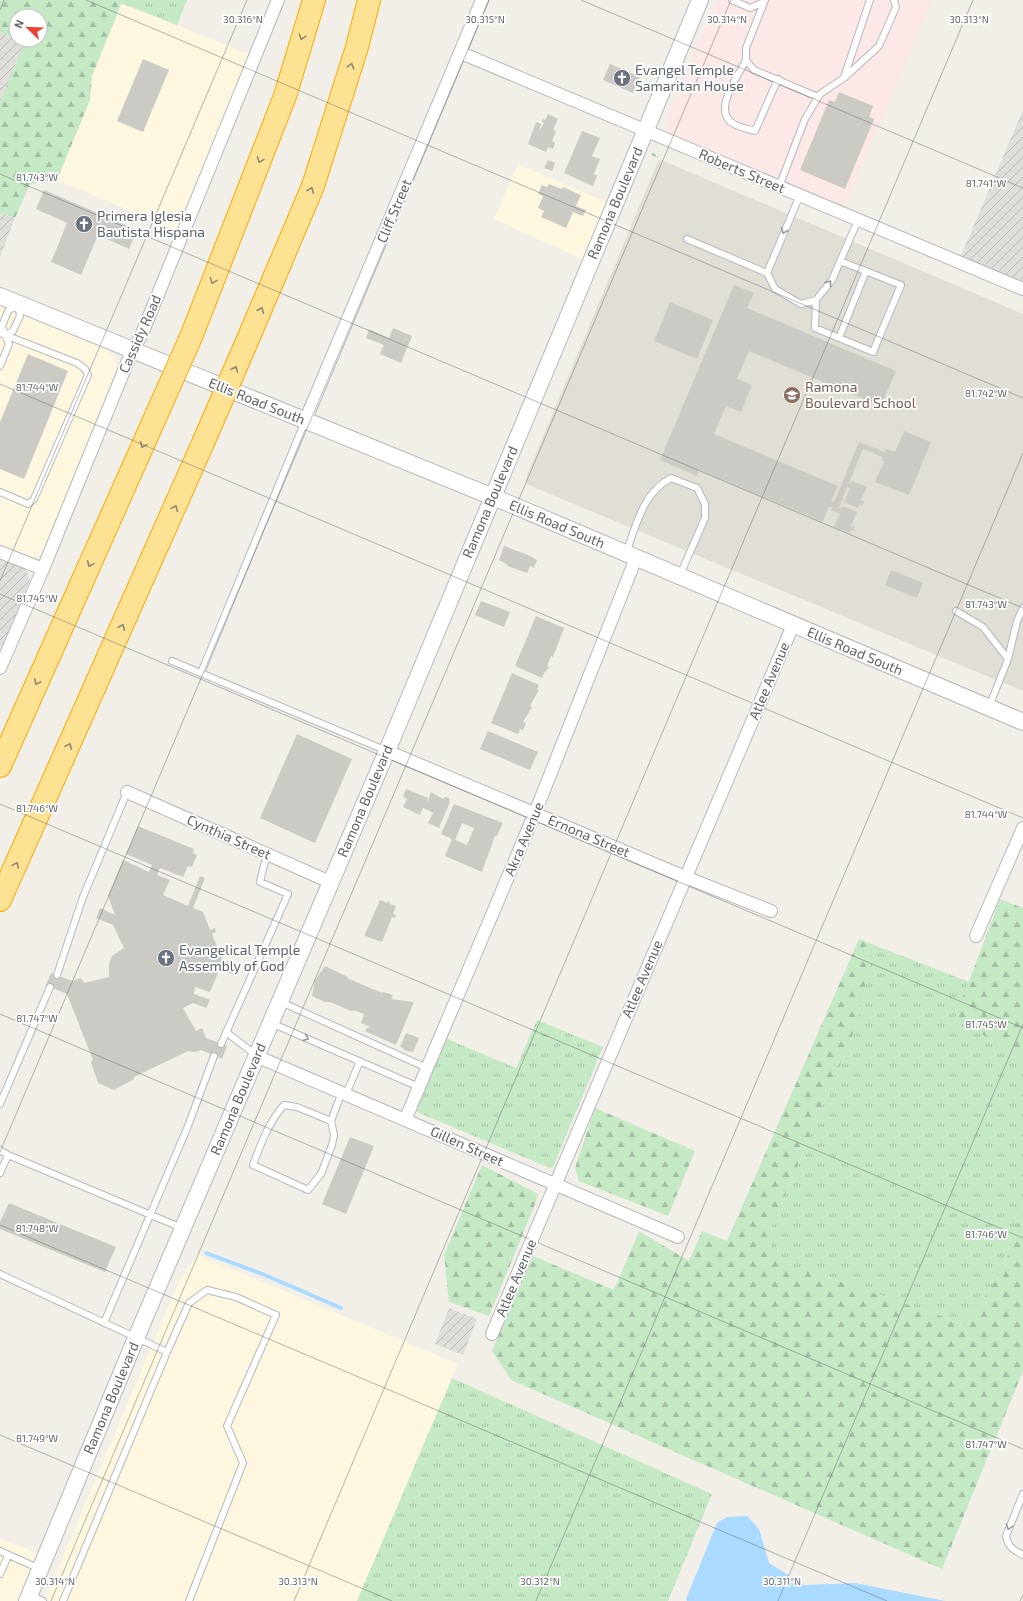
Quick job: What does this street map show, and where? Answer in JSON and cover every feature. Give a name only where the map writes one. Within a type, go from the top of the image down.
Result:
[{"type":"highway","points":[[0,766],[191,337],[285,96],[314,0]]},
{"type":"highway","points":[[0,900],[204,443],[313,186],[357,47],[369,0]]},
{"type":"street","name":"Cassidy Road","points":[[0,668],[43,569],[132,350],[141,336],[278,0]]},
{"type":"street","name":"Cliff Street","points":[[305,421],[482,0]]},
{"type":"street","name":"Ramona Boulevard","points":[[33,1599],[40,1569],[136,1338],[386,751],[700,0]]},
{"type":"street","name":"Roberts Street","points":[[461,53],[1023,289]]},
{"type":"street","name":"Ellis Road South","points":[[0,296],[631,555],[1023,722]]},
{"type":"street","points":[[0,552],[43,569]]},
{"type":"street","name":"Akra Avenue","points":[[406,1118],[535,812],[631,555]]},
{"type":"street","name":"Atlee Avenue","points":[[492,1334],[793,625]]},
{"type":"street","name":"Ernona Street","points":[[386,751],[535,812],[685,877],[771,911]]},
{"type":"street","name":"Cynthia Street","points":[[127,792],[330,882]]},
{"type":"street","points":[[976,936],[1023,828]]},
{"type":"street","name":"Gillen Street","points":[[256,1056],[406,1118],[556,1185],[678,1237]]},
{"type":"lane","points":[[732,0],[750,8],[764,1]]},
{"type":"lane","points":[[844,78],[870,0]]},
{"type":"lane","points":[[779,186],[805,119],[818,97],[820,94],[844,78],[879,46],[896,7],[894,0]]},
{"type":"lane","points":[[764,1],[746,48],[746,60],[728,94],[724,107],[725,116],[733,124],[755,131],[778,79]]},
{"type":"lane","points":[[746,60],[754,70],[818,97]]},
{"type":"lane","points":[[767,273],[800,195]]},
{"type":"lane","points":[[687,239],[767,273],[775,288],[801,304],[816,300],[832,280],[858,220]]},
{"type":"lane","points":[[816,300],[815,328],[873,352],[901,285],[840,261]]},
{"type":"lane","points":[[840,338],[866,271]]},
{"type":"lane","points":[[0,366],[9,344],[2,335],[2,326],[8,311],[18,304],[20,316],[13,331],[2,335]]},
{"type":"lane","points":[[0,492],[28,504],[34,499],[88,375],[85,369],[77,363],[2,335]]},
{"type":"lane","points":[[201,673],[305,421]]},
{"type":"lane","points":[[631,555],[646,501],[660,484],[671,478],[697,488],[705,504],[705,518],[680,576]]},
{"type":"lane","points":[[988,707],[1008,659],[1017,621],[1023,608]]},
{"type":"lane","points":[[956,612],[983,627],[1008,659]]},
{"type":"lane","points":[[172,660],[386,751]]},
{"type":"lane","points":[[57,975],[83,897],[127,792]]},
{"type":"lane","points":[[221,1044],[288,894],[260,882],[267,853]]},
{"type":"lane","points":[[0,1104],[50,987]]},
{"type":"lane","points":[[279,1001],[427,1068]]},
{"type":"lane","points":[[270,1023],[419,1087]]},
{"type":"lane","points":[[226,1032],[256,1056]]},
{"type":"lane","points":[[104,1322],[188,1126],[214,1056]]},
{"type":"lane","points":[[331,1121],[297,1107],[284,1105],[272,1122],[261,1144],[254,1165],[308,1190],[320,1174],[332,1145],[334,1134],[331,1121],[360,1061]]},
{"type":"lane","points":[[0,1150],[8,1155],[184,1228]]},
{"type":"lane","points":[[0,1173],[8,1155]]},
{"type":"lane","points":[[0,1274],[167,1352]]},
{"type":"lane","points":[[63,1601],[189,1303],[207,1290],[236,1297],[276,1315],[227,1426],[243,1463],[189,1601]]},
{"type":"lane","points":[[1023,1494],[1006,1536],[1008,1543],[1013,1550],[1023,1555]]},
{"type":"lane","points":[[0,1551],[8,1556],[40,1569]]},
{"type":"lane","points":[[0,1574],[8,1556]]},
{"type":"path","points":[[651,154],[658,157]]},
{"type":"shaded area","points":[[717,0],[932,0],[844,208],[668,134],[667,116]]},
{"type":"shaded area","points":[[121,3],[251,55],[178,231],[57,180],[90,100],[92,76]]},
{"type":"shaded area","points":[[0,32],[8,35],[8,48],[22,48],[0,102]]},
{"type":"shaded area","points":[[1023,110],[1023,284],[960,258]]},
{"type":"shaded area","name":"Ramona Boulevard School","points":[[659,159],[1023,314],[1023,691],[526,484],[527,475]]},
{"type":"shaded area","points":[[518,164],[608,203],[584,260],[494,219]]},
{"type":"shaded area","points":[[0,213],[15,218],[0,257]]},
{"type":"shaded area","points":[[0,305],[106,348],[116,359],[116,371],[42,555],[28,558],[0,546]]},
{"type":"shaded area","points":[[0,558],[25,568],[30,580],[2,647],[0,646]]},
{"type":"shaded area","points":[[198,1255],[458,1364],[357,1601],[44,1601],[180,1279]]},
{"type":"shaded area","points":[[449,1308],[477,1319],[463,1355],[435,1344]]},
{"type":"shaded area","points":[[0,1538],[39,1554],[19,1601],[0,1601]]},
{"type":"green space","points":[[0,0],[123,0],[92,76],[90,100],[57,180],[30,184],[15,218],[0,213],[0,102],[22,48],[48,48],[48,8],[8,8],[8,35],[0,32]]},
{"type":"green space","points":[[123,0],[187,0],[177,25],[121,3]]},
{"type":"green space","points":[[1000,899],[1023,908],[1023,1059],[955,1018]]},
{"type":"green space","points":[[859,939],[874,945],[857,1024],[767,1239],[787,1263],[967,1325],[1004,1267],[1023,1205],[1023,1371],[942,1569],[511,1380],[492,1351],[533,1256],[614,1290],[639,1231],[689,1261],[702,1231],[727,1241]]},
{"type":"green space","points":[[874,945],[969,982],[955,1018],[1023,1059],[1023,1205],[1004,1267],[967,1325],[787,1263],[767,1239],[857,1024]]},
{"type":"green space","points":[[537,1020],[603,1047],[553,1167],[550,1168],[417,1112],[416,1106],[445,1038],[516,1068]]},
{"type":"green space","points":[[595,1108],[695,1151],[668,1216],[579,1181],[575,1168]]},
{"type":"green space","points":[[482,1165],[538,1194],[489,1316],[449,1302],[444,1255]]},
{"type":"green space","points":[[452,1378],[712,1494],[668,1601],[357,1601]]},
{"type":"water","points":[[747,1516],[759,1529],[769,1563],[804,1585],[855,1583],[945,1601],[687,1601],[686,1599],[717,1523],[727,1517]]},
{"type":"building","points":[[143,59],[169,70],[143,132],[117,121]]},
{"type":"building","name":"Evangel Temple Samaritan House","points":[[610,64],[640,77],[633,93],[603,80]]},
{"type":"building","points":[[839,92],[873,106],[869,117],[874,119],[845,189],[800,170],[829,100],[835,102]]},
{"type":"building","points":[[548,114],[558,119],[553,130],[556,131],[552,141],[555,143],[553,149],[548,147],[546,152],[528,144],[536,122],[541,124],[539,131],[544,123],[542,122],[543,119],[545,120]]},
{"type":"building","points":[[582,131],[600,138],[592,156],[600,159],[594,174],[597,176],[593,186],[564,173]]},
{"type":"building","points":[[548,160],[555,163],[552,171],[544,168]]},
{"type":"building","points":[[549,184],[562,189],[563,187],[581,195],[576,206],[586,210],[583,216],[573,212],[566,228],[541,217],[544,211],[538,208],[543,196],[538,194],[542,185],[547,187]]},
{"type":"building","points":[[44,190],[137,230],[129,249],[98,235],[81,275],[51,262],[67,223],[36,209]]},
{"type":"building","points":[[734,285],[754,293],[747,308],[896,371],[881,406],[749,351],[737,379],[752,385],[741,412],[726,406],[714,434],[838,486],[831,501],[834,502],[859,442],[885,452],[886,449],[895,452],[904,431],[931,442],[909,495],[875,482],[884,462],[881,461],[883,457],[863,449],[849,483],[852,481],[867,487],[861,500],[864,502],[862,506],[859,505],[858,508],[844,502],[850,488],[847,487],[839,508],[841,509],[843,506],[857,512],[851,526],[855,527],[853,531],[850,530],[849,533],[834,527],[840,514],[831,510],[832,508],[829,506],[823,522],[699,470],[697,476],[660,460]]},
{"type":"building","points":[[670,302],[713,320],[697,359],[654,341]]},
{"type":"building","points":[[393,328],[412,336],[401,363],[380,354],[384,345],[366,338],[369,329],[389,338]]},
{"type":"building","points":[[28,354],[68,371],[24,479],[0,469],[0,422]]},
{"type":"building","points":[[504,546],[533,557],[537,560],[534,568],[530,566],[527,573],[507,566],[508,565],[499,560]]},
{"type":"building","points":[[891,570],[923,583],[917,598],[885,585]]},
{"type":"building","points":[[481,601],[510,612],[504,627],[475,615]]},
{"type":"building","points":[[536,616],[564,628],[553,657],[551,656],[547,666],[549,667],[546,672],[545,671],[542,678],[515,666]]},
{"type":"building","points":[[512,673],[539,685],[537,690],[539,690],[530,706],[532,707],[523,722],[526,723],[523,730],[520,729],[518,734],[491,723]]},
{"type":"building","points":[[488,731],[538,752],[530,770],[480,749]]},
{"type":"building","points":[[297,734],[352,759],[315,843],[260,818]]},
{"type":"building","points":[[406,789],[428,798],[427,804],[431,792],[443,799],[445,797],[449,798],[450,802],[439,828],[428,823],[433,813],[430,811],[423,808],[420,815],[403,807],[407,799],[403,797]]},
{"type":"building","points":[[454,804],[503,823],[497,836],[495,836],[482,872],[445,856],[452,839],[441,834]],"holes":[[[462,823],[474,828],[467,845],[455,840]]]},
{"type":"building","name":"Evangelical Temple Assembly of God","points":[[138,826],[194,849],[193,853],[197,855],[192,867],[188,866],[183,877],[160,868],[157,875],[170,880],[163,895],[188,906],[200,876],[205,878],[193,908],[203,912],[210,930],[215,928],[216,932],[212,934],[222,959],[236,965],[232,974],[220,968],[210,992],[195,987],[194,994],[210,1000],[206,1008],[193,1003],[183,1008],[196,1031],[202,1028],[206,1038],[227,1046],[222,1059],[201,1050],[196,1052],[188,1051],[134,1077],[134,1079],[114,1090],[98,1083],[91,1062],[93,1060],[67,994],[46,985],[51,973],[72,981],[81,978],[84,983],[109,977],[109,964],[112,956],[124,948],[113,925],[96,918],[100,908],[115,915],[108,896],[123,860],[149,872],[152,865],[126,854]]},
{"type":"building","points":[[380,900],[387,903],[388,901],[390,904],[396,906],[393,914],[396,915],[395,918],[392,917],[382,942],[365,936]]},
{"type":"building","points":[[325,966],[348,977],[347,978],[382,993],[393,995],[391,999],[414,1002],[396,1045],[365,1031],[370,1027],[361,1023],[364,1014],[351,1011],[330,1002],[325,1002],[312,996],[315,980]]},
{"type":"building","points":[[406,1033],[419,1038],[413,1052],[403,1050],[404,1048],[400,1047]]},
{"type":"building","points":[[350,1137],[374,1146],[346,1214],[322,1204]]},
{"type":"building","points":[[9,1203],[116,1247],[105,1272],[0,1229],[0,1222]]},
{"type":"waterway","points":[[206,1253],[265,1275],[341,1308]]},
{"type":"place","name":"Evangel Temple Samaritan House","points":[[622,78]]},
{"type":"place","name":"Primera Iglesia Bautista Hispana","points":[[84,224]]},
{"type":"place","name":"Ramona Boulevard School","points":[[792,395]]},
{"type":"place","name":"Evangelical Temple Assembly of God","points":[[166,958]]}]
